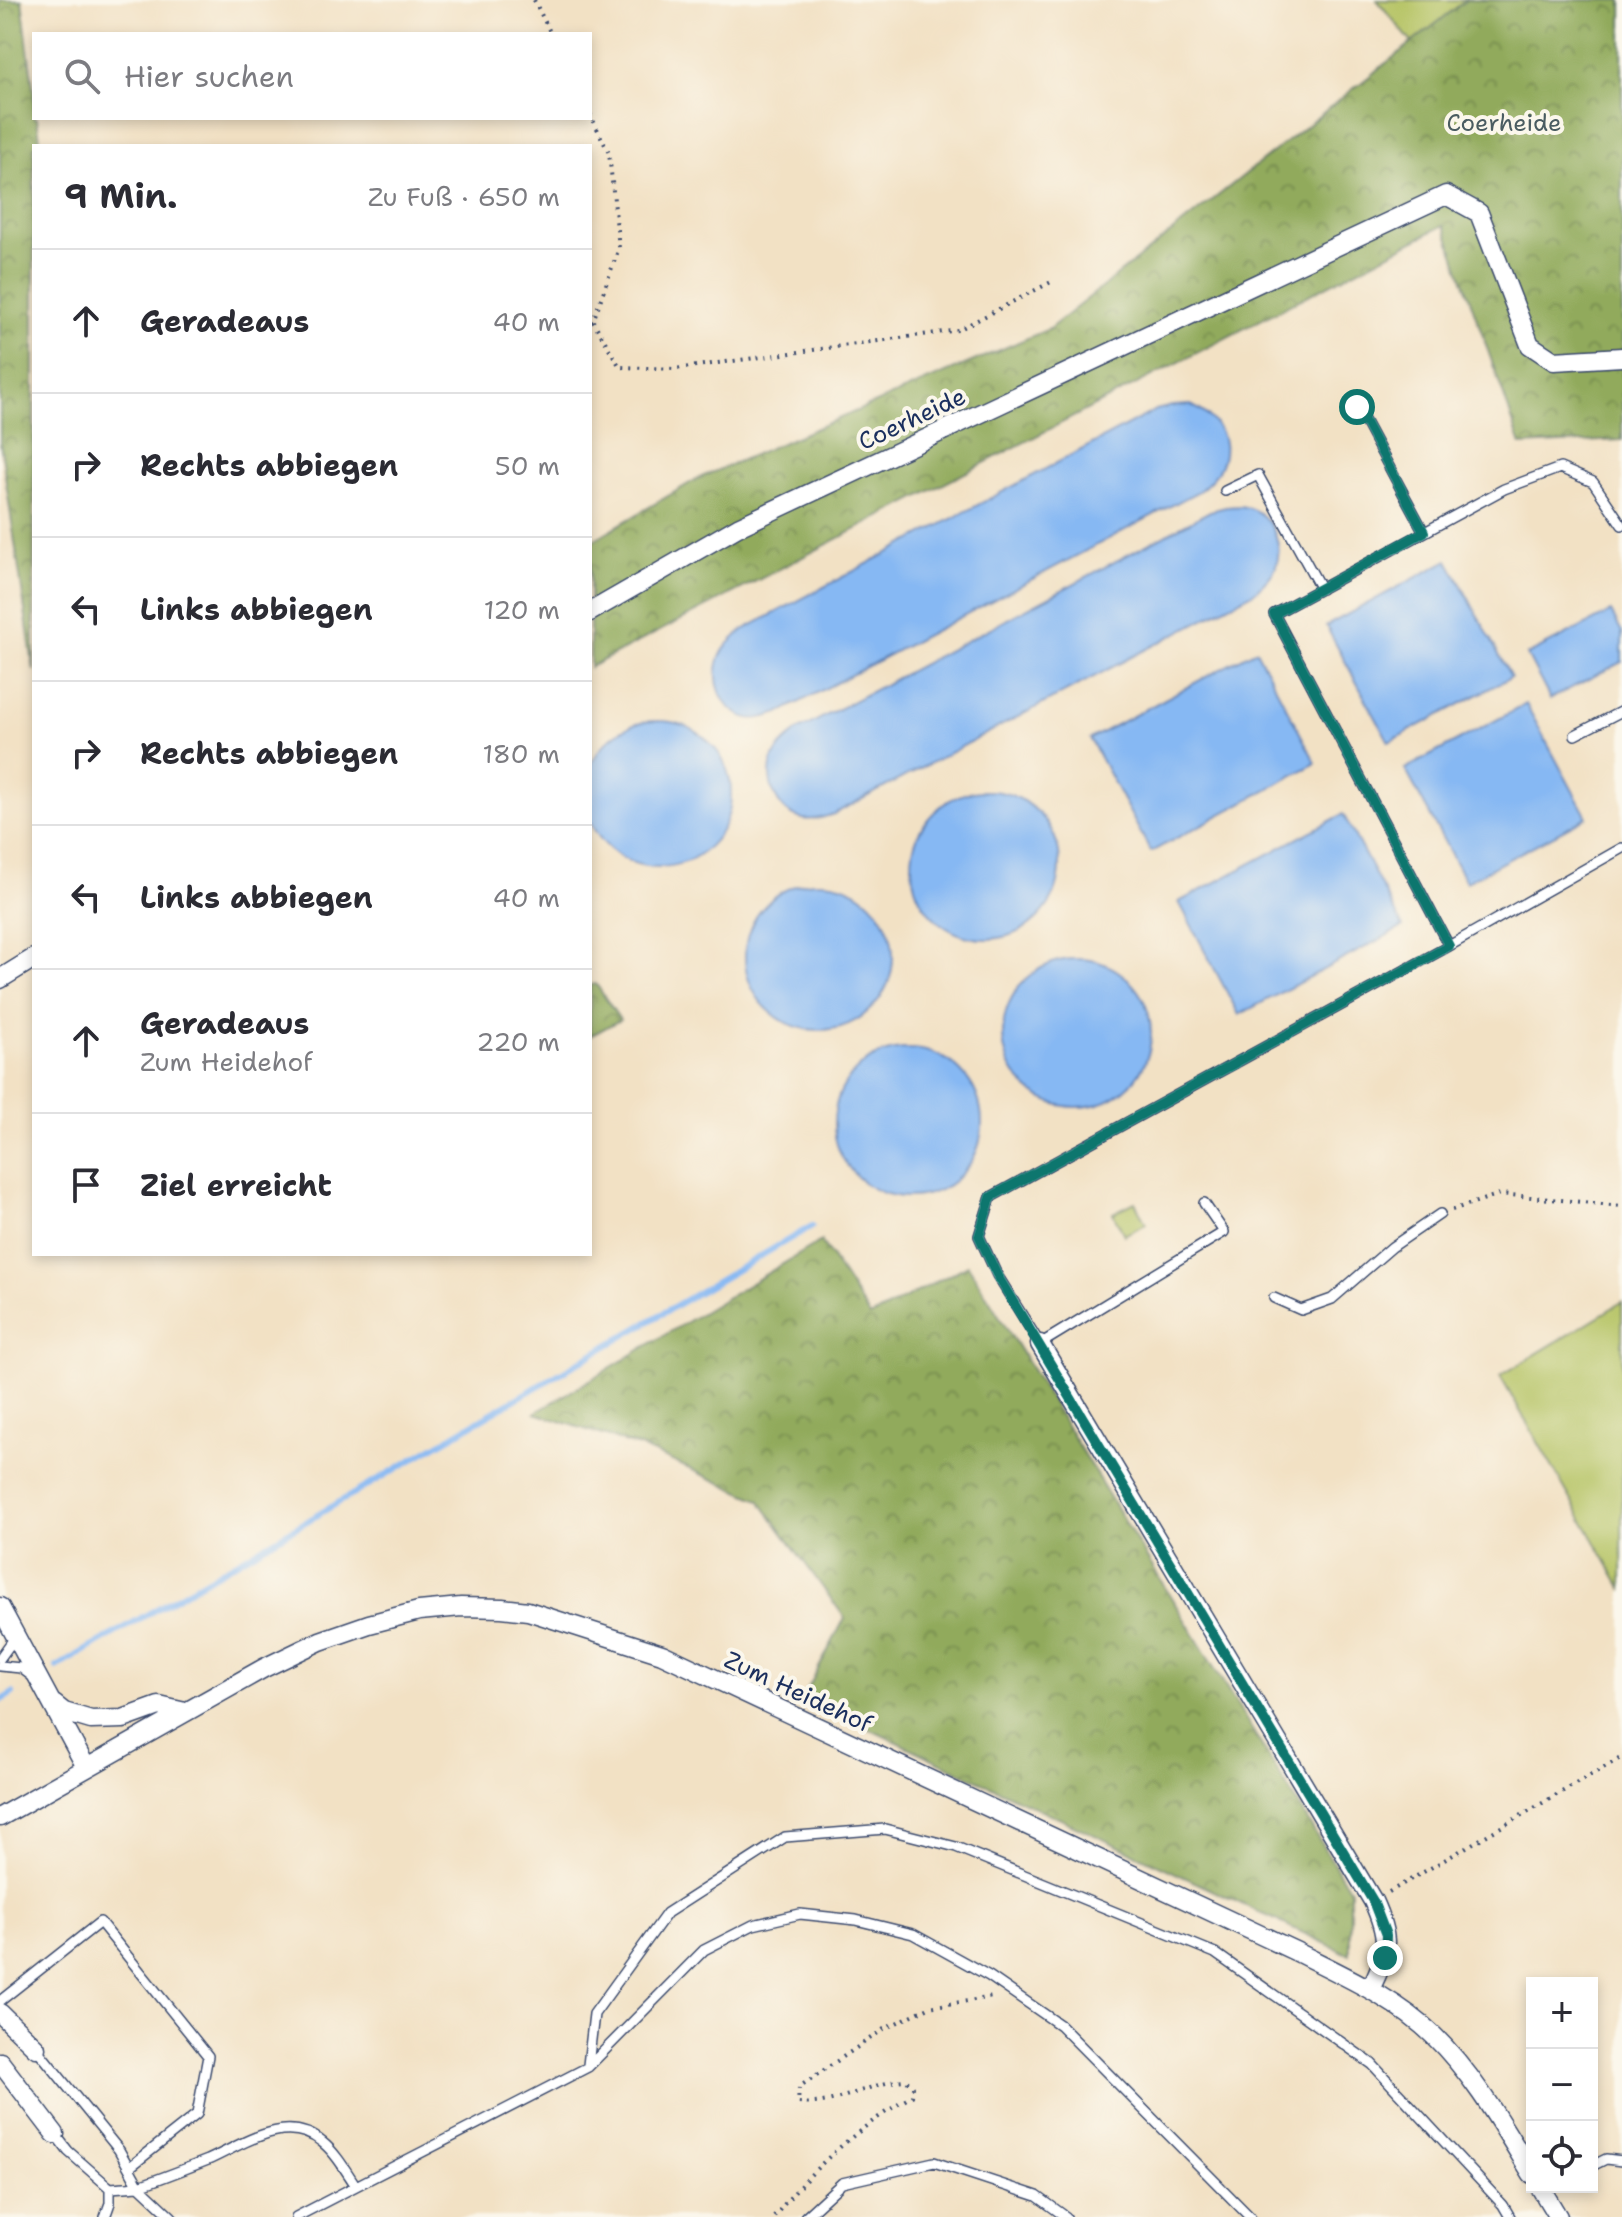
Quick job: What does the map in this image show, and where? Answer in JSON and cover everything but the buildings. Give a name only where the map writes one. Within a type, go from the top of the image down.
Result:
[{"type":"street","name":"Coerheide","points":[[592,611],[738,527],[1446,195],[1479,213],[1530,345],[1554,361],[1622,357]]},
{"type":"street","points":[[0,979],[32,959]]},
{"type":"street","points":[[1040,1344],[1373,1901],[1386,1935],[1385,1958],[1370,1989]]},
{"type":"street","points":[[0,1607],[86,1767]]},
{"type":"street","name":"Zum Heidehof","points":[[0,1817],[185,1712],[306,1648],[369,1624],[419,1611],[461,1607],[528,1611],[662,1654],[1370,1989],[1432,2034],[1462,2067],[1489,2103],[1526,2164]]},
{"type":"street","points":[[47,1694],[64,1712],[91,1720],[123,1719],[159,1706],[185,1712]]},
{"type":"street","points":[[0,2013],[36,2048]]},
{"type":"street","points":[[0,2062],[55,2134]]},
{"type":"street","points":[[1549,2193],[1558,2217]]},
{"type":"lane","points":[[1357,407],[1424,532]]},
{"type":"lane","points":[[1449,946],[1274,614],[1504,489],[1560,468],[1593,482],[1622,525]]},
{"type":"lane","points":[[1225,491],[1258,475],[1321,589]]},
{"type":"lane","points":[[1575,735],[1622,711]]},
{"type":"lane","points":[[1204,1203],[1224,1232],[1040,1344],[997,1275],[979,1236],[991,1197],[1622,848]]},
{"type":"lane","points":[[1274,1298],[1301,1310],[1332,1299],[1392,1247],[1440,1214]]},
{"type":"lane","points":[[0,1658],[16,1636]]},
{"type":"lane","points":[[0,1666],[21,1668],[47,1694]]},
{"type":"lane","points":[[588,2067],[594,2014],[667,1913],[785,1837],[885,1829],[956,1847],[1215,1953],[1372,2064],[1503,2205],[1510,2217]]},
{"type":"lane","points":[[296,2217],[588,2067],[704,1950],[753,1925],[800,1914],[856,1920],[913,1934],[989,1976],[1060,2025],[1250,2217]]},
{"type":"lane","points":[[0,2001],[100,1922],[208,2056],[197,2114],[130,2167]]},
{"type":"lane","points":[[36,2048],[119,2150],[139,2186],[172,2217]]},
{"type":"lane","points":[[55,2134],[68,2151],[110,2188],[139,2186],[212,2158],[258,2135],[283,2130],[303,2132],[321,2140],[356,2186]]},
{"type":"lane","points":[[1598,2163],[1606,2159],[1622,2161]]},
{"type":"lane","points":[[805,2217],[842,2183],[934,2162],[1037,2196],[1066,2217]]},
{"type":"lane","points":[[105,2217],[110,2203],[110,2188]]},
{"type":"path","points":[[534,0],[550,32]]},
{"type":"path","points":[[592,118],[609,153],[619,248],[593,321],[620,367],[675,369],[958,330],[1055,280]]},
{"type":"path","points":[[1440,1214],[1500,1194],[1622,1206]]},
{"type":"path","points":[[1373,1901],[1622,1757]]},
{"type":"path","points":[[774,2217],[797,2187],[846,2141],[912,2096],[913,2087],[906,2080],[887,2081],[817,2105],[798,2103],[799,2087],[884,2029],[929,2007],[1010,1991]]},
{"type":"green space","points":[[0,0],[22,0],[32,78],[32,120],[37,120],[41,144],[32,144],[32,658],[0,442]]},
{"type":"green space","points":[[1377,0],[1466,0],[1413,44]]},
{"type":"green space","name":"Coerheide","points":[[1466,0],[1622,0],[1622,440],[1521,445],[1444,225],[592,666],[592,541],[697,479],[1049,329]]},
{"type":"green space","points":[[596,984],[620,1020],[592,1035],[592,985]]},
{"type":"green space","points":[[1135,1202],[1146,1224],[1124,1235],[1113,1213]]},
{"type":"green space","points":[[821,1241],[870,1317],[968,1265],[1350,1890],[1350,1955],[803,1698],[845,1618],[759,1500],[643,1448],[535,1413]]},
{"type":"green space","points":[[1622,1302],[1622,1588],[1500,1376]]},
{"type":"water","points":[[1191,405],[1215,423],[1224,445],[1219,469],[1199,491],[779,713],[749,718],[731,709],[725,701],[717,683],[718,662],[726,647],[743,630],[1156,410]]},
{"type":"water","points":[[1241,506],[1254,510],[1269,523],[1277,540],[1275,569],[1253,593],[834,814],[803,819],[786,811],[780,804],[770,777],[773,759],[797,731],[1210,511]]},
{"type":"water","points":[[1448,560],[1511,677],[1389,742],[1326,626]]},
{"type":"water","points":[[1611,612],[1622,632],[1622,662],[1550,699],[1527,655]]},
{"type":"water","points":[[1256,650],[1316,763],[1151,852],[1090,739]]},
{"type":"water","points":[[1526,704],[1587,817],[1466,882],[1405,769]]},
{"type":"water","points":[[644,722],[672,722],[699,733],[719,753],[730,780],[730,808],[719,835],[699,855],[672,866],[644,866],[617,855],[597,835],[592,824],[592,764],[597,753],[617,733]]},
{"type":"water","points":[[986,791],[1014,797],[1038,813],[1054,837],[1060,865],[1054,893],[1038,917],[1014,933],[986,939],[958,933],[934,917],[918,893],[912,865],[918,837],[934,813],[958,797]]},
{"type":"water","points":[[1343,814],[1403,927],[1239,1015],[1179,902]]},
{"type":"water","points":[[819,882],[847,888],[871,904],[887,928],[893,956],[887,984],[871,1008],[847,1024],[819,1030],[791,1024],[767,1008],[751,984],[745,956],[751,928],[767,904],[791,888]]},
{"type":"water","points":[[1077,959],[1105,965],[1129,981],[1145,1005],[1151,1033],[1145,1061],[1129,1085],[1105,1101],[1077,1107],[1049,1101],[1025,1085],[1009,1061],[1003,1033],[1009,1005],[1025,981],[1049,965]]},
{"type":"water","points":[[908,1049],[936,1055],[960,1071],[976,1095],[982,1123],[976,1151],[960,1175],[936,1191],[908,1197],[880,1191],[856,1175],[840,1151],[834,1123],[840,1095],[856,1071],[880,1055]]},
{"type":"waterway","points":[[57,1667],[812,1226]]},
{"type":"waterway","points":[[0,1701],[13,1693]]},
{"type":"route","points":[[1357,407],[1424,532],[1274,614],[1449,946],[991,1197],[979,1236],[997,1275],[1373,1901],[1386,1935],[1385,1958]]}]
